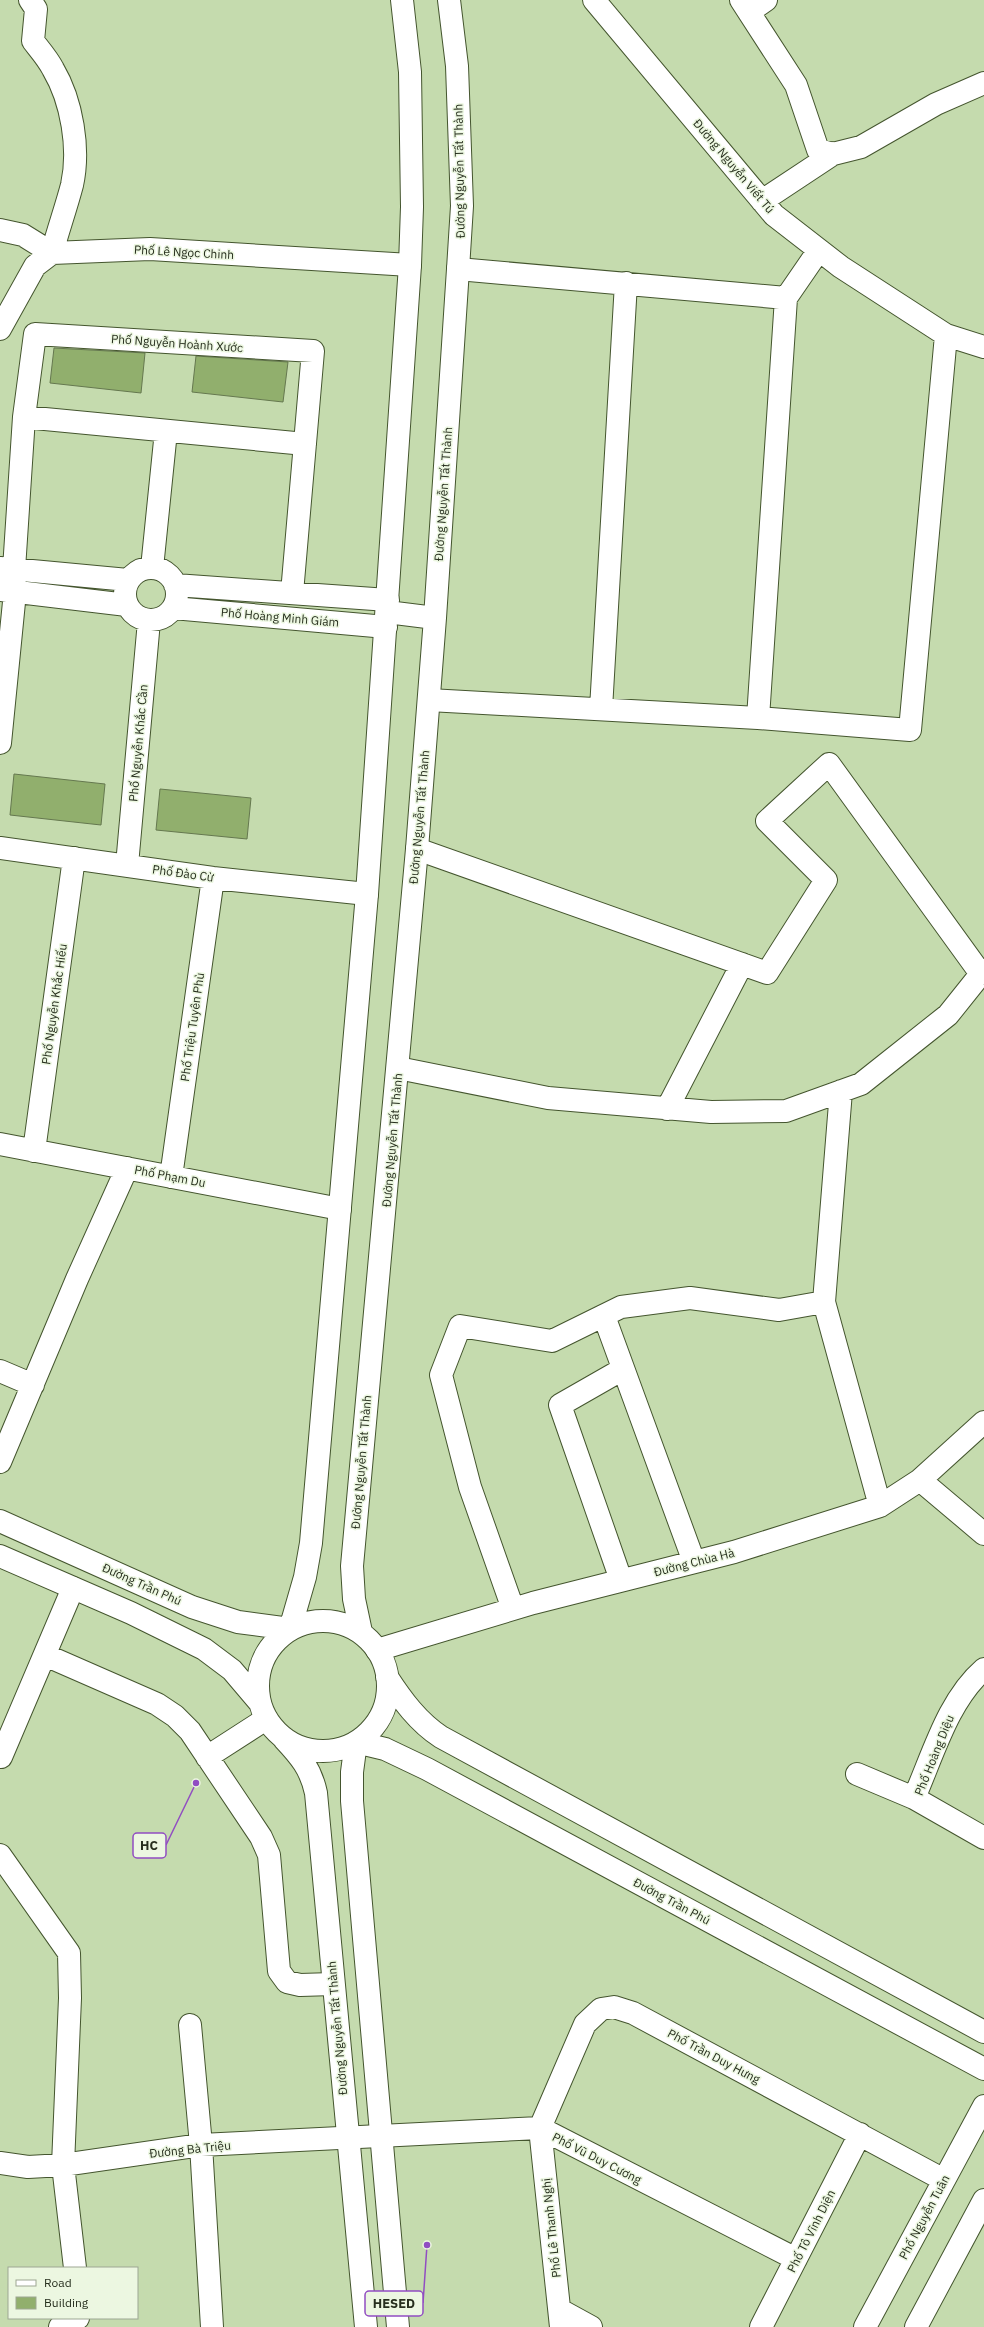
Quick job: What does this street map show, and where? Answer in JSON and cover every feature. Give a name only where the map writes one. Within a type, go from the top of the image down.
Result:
[{"type":"street","points":[[290,1629],[304,1577],[311,1543],[367,894],[387,613],[410,265],[412,207],[410,72],[402,0]]},
{"type":"street","name":"Đường Nguyễn Tất Thành","points":[[361,1632],[354,1599],[352,1566],[417,849],[435,618],[462,206],[456,66],[449,0]]},
{"type":"street","name":"Đường Nguyễn Viết Tú","points":[[594,0],[774,215],[819,250],[946,335],[984,347]]},
{"type":"street","points":[[766,0],[745,6],[796,85],[818,150],[833,154]]},
{"type":"street","points":[[0,329],[35,266],[52,253],[72,184],[75,162],[73,135],[63,89],[53,68],[33,41],[33,5]]},
{"type":"street","points":[[762,201],[833,154],[860,147],[936,104],[984,83]]},
{"type":"street","points":[[0,230],[23,235],[52,253]]},
{"type":"street","name":"Phố Lê Ngọc Chinh","points":[[52,253],[150,249],[410,265]]},
{"type":"street","points":[[758,718],[786,298],[819,250]]},
{"type":"street","points":[[458,268],[786,298]]},
{"type":"street","points":[[600,709],[626,283]]},
{"type":"street","name":"Phố Nguyễn Hoành Xước","points":[[0,743],[8,591],[7,568],[35,334],[312,351],[292,593]]},
{"type":"street","points":[[429,700],[758,718],[910,730],[946,335]]},
{"type":"street","points":[[24,417],[305,444]]},
{"type":"street","points":[[152,568],[166,431]]},
{"type":"street","points":[[146,567],[152,568],[158,568],[168,573],[178,592],[170,613],[160,619],[149,621],[139,618],[130,611],[127,605],[124,590],[128,580],[136,572],[146,567]]},
{"type":"street","points":[[7,568],[128,580]]},
{"type":"street","name":"Phố Hoàng Minh Giám","points":[[175,585],[292,593],[387,613]]},
{"type":"street","points":[[8,591],[127,605]]},
{"type":"street","name":"Phố Hoàng Minh Giám","points":[[173,608],[387,613]]},
{"type":"street","points":[[387,613],[435,618]]},
{"type":"street","name":"Phố Nguyễn Khắc Cần","points":[[127,865],[149,621]]},
{"type":"street","points":[[398,1068],[548,1098],[711,1112],[786,1111],[861,1084],[948,1015],[982,972],[829,764],[767,821],[826,880],[767,973],[417,849]]},
{"type":"street","name":"Phố Đào Cừ","points":[[0,848],[213,878],[367,894]]},
{"type":"street","name":"Phố Nguyễn Khắc Hiếu","points":[[34,1151],[74,858]]},
{"type":"street","name":"Phố Triệu Tuyên Phù","points":[[171,1177],[213,878]]},
{"type":"street","points":[[667,1109],[742,964]]},
{"type":"street","points":[[841,1091],[824,1302],[880,1506]]},
{"type":"street","name":"Phố Phạm Du","points":[[0,1144],[340,1208]]},
{"type":"street","points":[[0,1462],[127,1168]]},
{"type":"street","points":[[513,1609],[470,1487],[441,1375],[460,1326],[552,1341],[621,1307],[690,1298],[779,1310],[824,1302]]},
{"type":"street","points":[[604,1316],[694,1562]]},
{"type":"street","points":[[621,1580],[560,1405],[623,1369]]},
{"type":"street","points":[[0,1370],[32,1385]]},
{"type":"street","name":"Đường Chùa Hà","points":[[377,1650],[513,1609],[734,1552],[880,1506],[920,1480],[984,1422]]},
{"type":"street","points":[[920,1480],[984,1534]]},
{"type":"street","name":"Đường Trần Phú","points":[[0,1521],[192,1607],[238,1622],[290,1629]]},
{"type":"street","points":[[0,1556],[131,1613],[204,1649],[232,1670],[284,1739],[300,1748],[319,1751],[338,1750],[356,1742],[371,1730],[381,1714],[387,1696],[387,1677],[383,1662],[377,1650],[361,1632],[344,1624],[326,1620],[307,1622],[290,1629],[274,1643],[262,1661],[258,1682],[263,1711]]},
{"type":"street","points":[[1,1757],[74,1588]]},
{"type":"street","points":[[45,1655],[157,1704],[175,1716],[190,1732],[261,1837],[269,1855],[279,1970],[287,1982],[300,1985],[333,1984]]},
{"type":"street","name":"Phố Hoàng Diệu","points":[[984,1669],[973,1678],[952,1711],[914,1798],[984,1838]]},
{"type":"street","points":[[387,1677],[406,1705],[422,1722],[441,1737],[984,2032]]},
{"type":"street","points":[[207,1757],[263,1711]]},
{"type":"street","name":"Đường Nguyễn Tất Thành","points":[[284,1739],[309,1768],[314,1786],[366,2327]]},
{"type":"street","points":[[356,1742],[352,1772],[352,1801],[380,2135],[398,2327]]},
{"type":"street","name":"Đường Trần Phú","points":[[356,1742],[385,1748],[427,1768],[984,2069]]},
{"type":"street","points":[[857,1774],[914,1798]]},
{"type":"street","points":[[0,1855],[69,1953],[70,1998],[63,2165],[75,2267]]},
{"type":"street","name":"Phố Trần Duy Hưng","points":[[540,2128],[585,2024],[601,2009],[614,2007],[633,2013],[944,2180]]},
{"type":"street","points":[[190,2025],[201,2146],[212,2327]]},
{"type":"street","name":"Phố Nguyễn Tuân","points":[[865,2327],[984,2106]]},
{"type":"street","name":"Phố Vũ Duy Cương","points":[[380,2135],[540,2128],[796,2259]]},
{"type":"street","name":"Phố Lê Thanh Nghị","points":[[540,2128],[560,2319]]},
{"type":"street","name":"Phố Tô Vĩnh Diện","points":[[761,2327],[860,2134]]},
{"type":"street","name":"Đường Bà Triệu","points":[[0,2163],[28,2167],[63,2165],[201,2146],[380,2135]]},
{"type":"street","points":[[916,2327],[984,2200]]},
{"type":"street","points":[[60,2327],[77,2319]]},
{"type":"street","points":[[560,2319],[591,2327]]},
{"type":"building","points":[[54,348],[145,353],[141,393],[50,383]]},
{"type":"building","points":[[196,356],[288,362],[283,402],[192,392]]},
{"type":"building","points":[[14,774],[105,784],[101,825],[10,815]]},
{"type":"building","points":[[160,789],[251,798],[247,839],[156,830]]},
{"type":"place","name":"HC","points":[[196,1783]]},
{"type":"place","name":"HESED","points":[[427,2245]]}]
